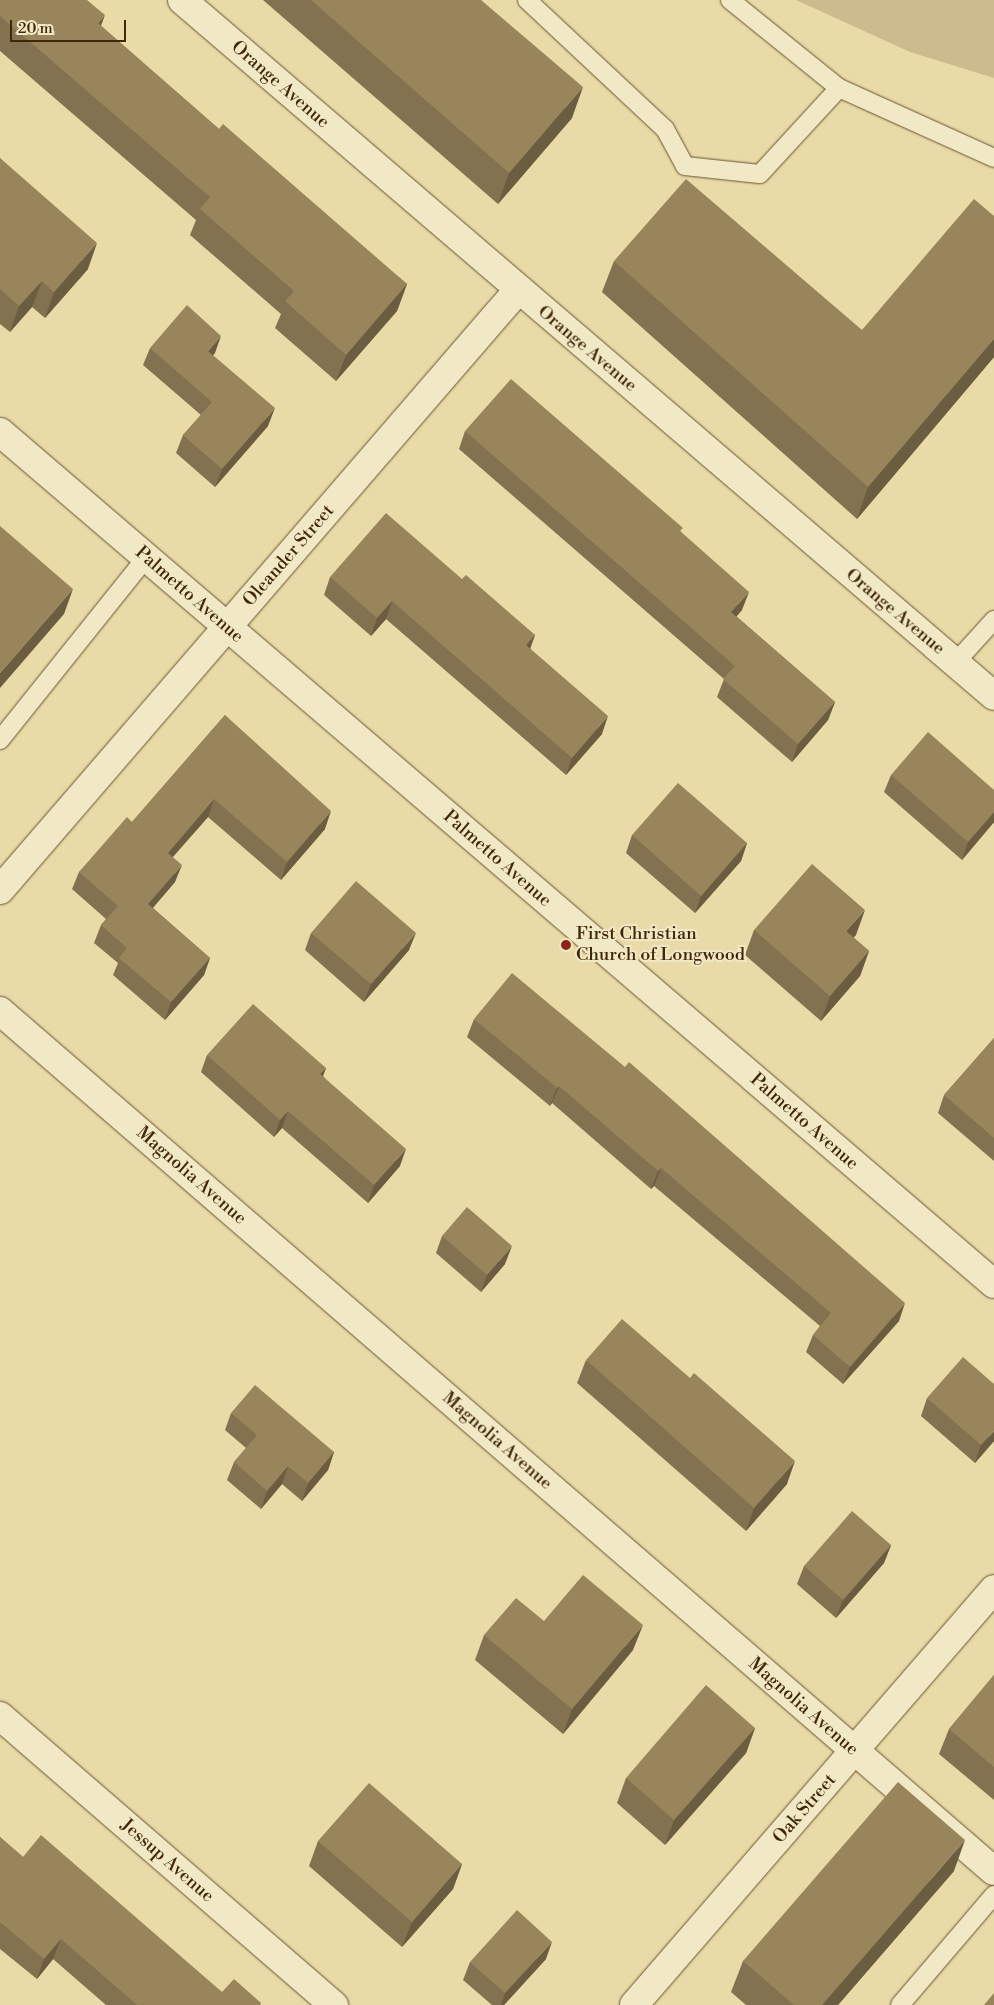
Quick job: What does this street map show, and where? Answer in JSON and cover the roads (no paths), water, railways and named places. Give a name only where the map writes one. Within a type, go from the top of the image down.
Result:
[{"type":"street","name":"Orange Avenue","points":[[182,0],[518,290],[994,696]]},
{"type":"street","name":"Oleander Street","points":[[0,890],[518,290]]},
{"type":"street","name":"Palmetto Avenue","points":[[0,432],[994,1284]]},
{"type":"street","name":"Magnolia Avenue","points":[[0,1010],[854,1752],[994,1871]]},
{"type":"street","name":"Oak Street","points":[[634,2005],[994,1589]]},
{"type":"street","name":"Jessup Avenue","points":[[0,1716],[334,2005]]},
{"type":"lane","points":[[527,0],[665,129],[685,166],[760,174],[839,88]]},
{"type":"lane","points":[[730,0],[839,88],[994,158]]},
{"type":"lane","points":[[0,740],[146,558]]},
{"type":"lane","points":[[955,663],[994,620]]},
{"type":"lane","points":[[900,2005],[994,1895]]},
{"type":"place","name":"First Christian Church of Longwood","points":[[566,945]]}]
